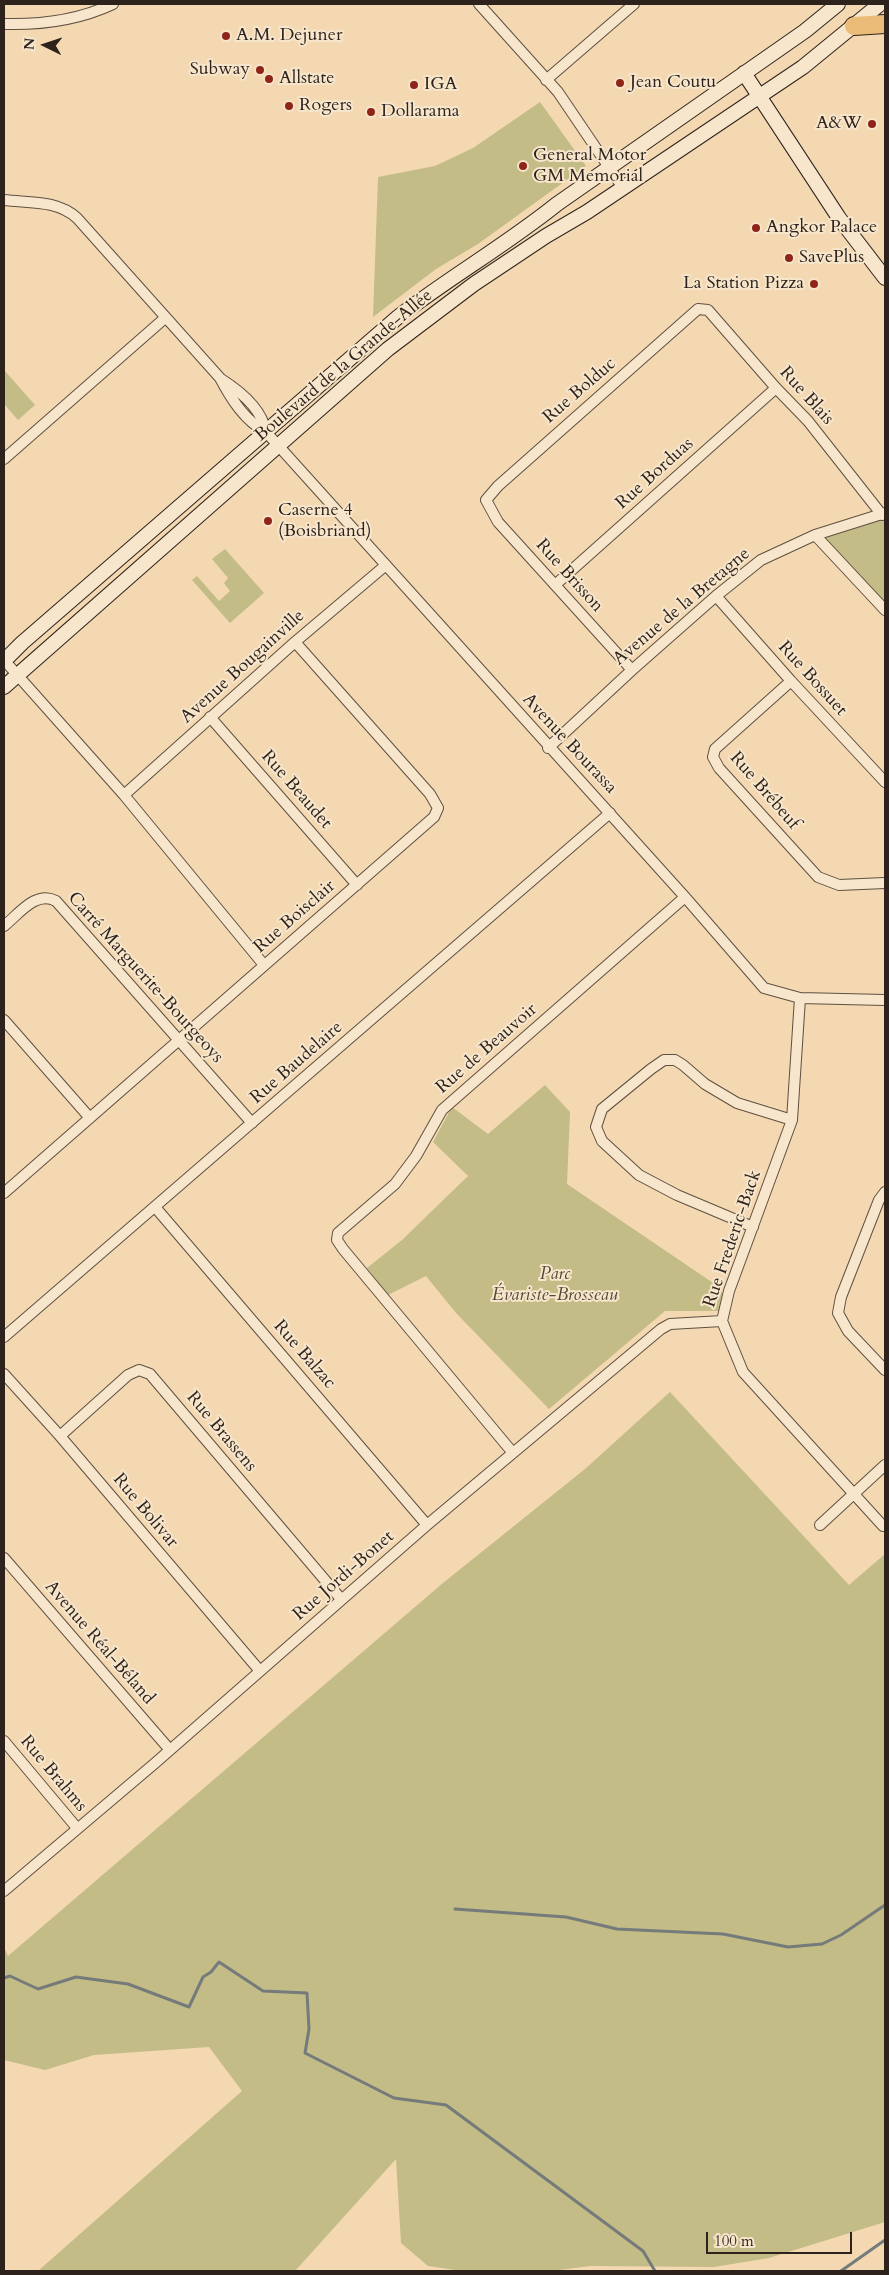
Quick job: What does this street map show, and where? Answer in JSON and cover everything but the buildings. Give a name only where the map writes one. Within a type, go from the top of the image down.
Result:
[{"type":"highway","points":[[854,26],[885,24]]},
{"type":"street","points":[[4,24],[55,21],[88,13],[113,4]]},
{"type":"street","points":[[479,4],[546,80],[623,188]]},
{"type":"street","points":[[546,80],[634,4]]},
{"type":"street","name":"Boulevard de la Grande-Allée","points":[[4,660],[409,309],[805,31],[838,4]]},
{"type":"street","name":"Boulevard de la Grande-Allée","points":[[4,687],[374,360],[474,284],[623,188],[803,67],[880,4]]},
{"type":"street","points":[[744,73],[839,218],[885,278]]},
{"type":"street","name":"Avenue Bourassa","points":[[4,200],[55,204],[68,210],[220,378],[230,398],[256,427],[266,432],[548,748],[610,813],[764,988],[800,998],[885,1000]]},
{"type":"street","name":"Rue Blais","points":[[698,309],[708,310],[776,388],[808,421],[883,514]]},
{"type":"street","name":"Rue Bolduc","points":[[486,500],[498,486],[698,309]]},
{"type":"street","points":[[4,460],[166,318]]},
{"type":"street","name":"Rue Borduas","points":[[555,585],[776,388]]},
{"type":"street","name":"Rue Brisson","points":[[486,500],[498,522],[632,670]]},
{"type":"street","name":"Avenue de la Bretagne","points":[[548,748],[632,670],[716,596],[761,560],[815,535],[883,514]]},
{"type":"street","points":[[815,535],[885,610]]},
{"type":"street","name":"Avenue Bougainville","points":[[124,795],[295,642],[386,565]]},
{"type":"street","name":"Rue Bossuet","points":[[716,596],[791,681],[885,782]]},
{"type":"street","name":"Rue Boisclair","points":[[4,1193],[434,817],[438,808],[430,794],[295,642]]},
{"type":"street","points":[[4,660],[124,795],[264,965]]},
{"type":"street","name":"Rue Brébeuf","points":[[791,681],[715,748],[713,757],[719,768],[818,877],[839,885],[885,883]]},
{"type":"street","name":"Rue Beaudet","points":[[210,717],[357,885]]},
{"type":"street","name":"Rue Baudelaire","points":[[4,1337],[610,813]]},
{"type":"street","name":"Carré Marguerite-Bourgeoys","points":[[4,926],[38,898],[48,896],[56,901],[252,1123]]},
{"type":"street","name":"Rue de Beauvoir","points":[[513,1453],[343,1249],[338,1240],[338,1233],[395,1184],[416,1156],[442,1110],[685,897]]},
{"type":"street","name":"Rue Frederic-Back","points":[[800,998],[792,1120],[729,1291],[722,1321],[743,1372],[883,1526]]},
{"type":"street","points":[[4,1020],[90,1118]]},
{"type":"street","points":[[754,1227],[677,1195],[639,1175],[602,1141],[596,1126],[602,1110],[664,1060],[683,1064],[705,1084],[737,1103],[792,1120]]},
{"type":"street","points":[[885,1192],[879,1200],[840,1297],[838,1313],[848,1331],[885,1370]]},
{"type":"street","name":"Rue Balzac","points":[[155,1207],[428,1525]]},
{"type":"street","name":"Rue Jordi-Bonet","points":[[4,1891],[170,1750],[341,1599],[661,1329],[670,1324],[722,1321]]},
{"type":"street","name":"Rue Brassens","points":[[60,1436],[128,1375],[139,1370],[150,1374],[341,1599]]},
{"type":"street","name":"Rue Bolivar","points":[[4,1374],[60,1436],[260,1672]]},
{"type":"street","points":[[820,1525],[885,1465]]},
{"type":"street","name":"Avenue Réal-Béland","points":[[4,1558],[170,1750]]},
{"type":"street","name":"Rue Brahms","points":[[4,1741],[77,1828]]},
{"type":"green space","points":[[540,102],[586,166],[478,244],[436,269],[373,317],[378,177],[435,166],[473,148]]},
{"type":"green space","points":[[4,370],[35,405],[18,420],[4,404]]},
{"type":"green space","points":[[885,513],[885,610],[815,535]]},
{"type":"green space","points":[[225,549],[264,593],[230,623],[192,580],[197,576],[219,601],[230,591],[224,583],[228,578],[212,559]]},
{"type":"green space","name":"Parc Évariste-Brosseau","points":[[545,1085],[570,1112],[567,1184],[722,1289],[722,1311],[665,1311],[549,1409],[456,1313],[426,1276],[388,1295],[367,1268],[402,1240],[468,1176],[433,1142],[452,1107],[488,1134]]},
{"type":"green space","points":[[670,1392],[849,1585],[885,1554],[885,2222],[769,2258],[714,2267],[591,2266],[551,2271],[462,2271],[428,2266],[401,2243],[396,2159],[295,2271],[38,2271],[242,2091],[209,2047],[94,2055],[45,2070],[4,2060],[4,1947],[8,1956],[443,1583],[585,1469]]},
{"type":"waterway","points":[[455,1909],[566,1917],[617,1929],[723,1934],[788,1947],[822,1944],[841,1935],[885,1905]]},
{"type":"waterway","points":[[4,1978],[10,1976],[38,1989],[76,1977],[128,1984],[189,2007],[203,1977],[211,1972],[219,1962],[263,1991],[307,1993],[309,2029],[305,2053],[394,2098],[446,2105],[643,2251],[655,2271]]},
{"type":"waterway","points":[[841,2271],[885,2240]]},
{"type":"place","name":"A.M. Dejuner","points":[[226,36]]},
{"type":"place","name":"Subway","points":[[260,70]]},
{"type":"place","name":"Allstate","points":[[269,79]]},
{"type":"place","name":"Jean Coutu","points":[[620,83]]},
{"type":"place","name":"IGA","points":[[414,85]]},
{"type":"place","name":"Rogers","points":[[289,106]]},
{"type":"place","name":"Dollarama","points":[[371,112]]},
{"type":"place","name":"A&W","points":[[872,124]]},
{"type":"place","name":"General Motor GM Memorial","points":[[523,166]]},
{"type":"place","name":"Angkor Palace","points":[[756,228]]},
{"type":"place","name":"SavePlus","points":[[789,258]]},
{"type":"place","name":"La Station Pizza","points":[[814,284]]},
{"type":"place","name":"Caserne 4 (Boisbriand)","points":[[268,521]]}]
